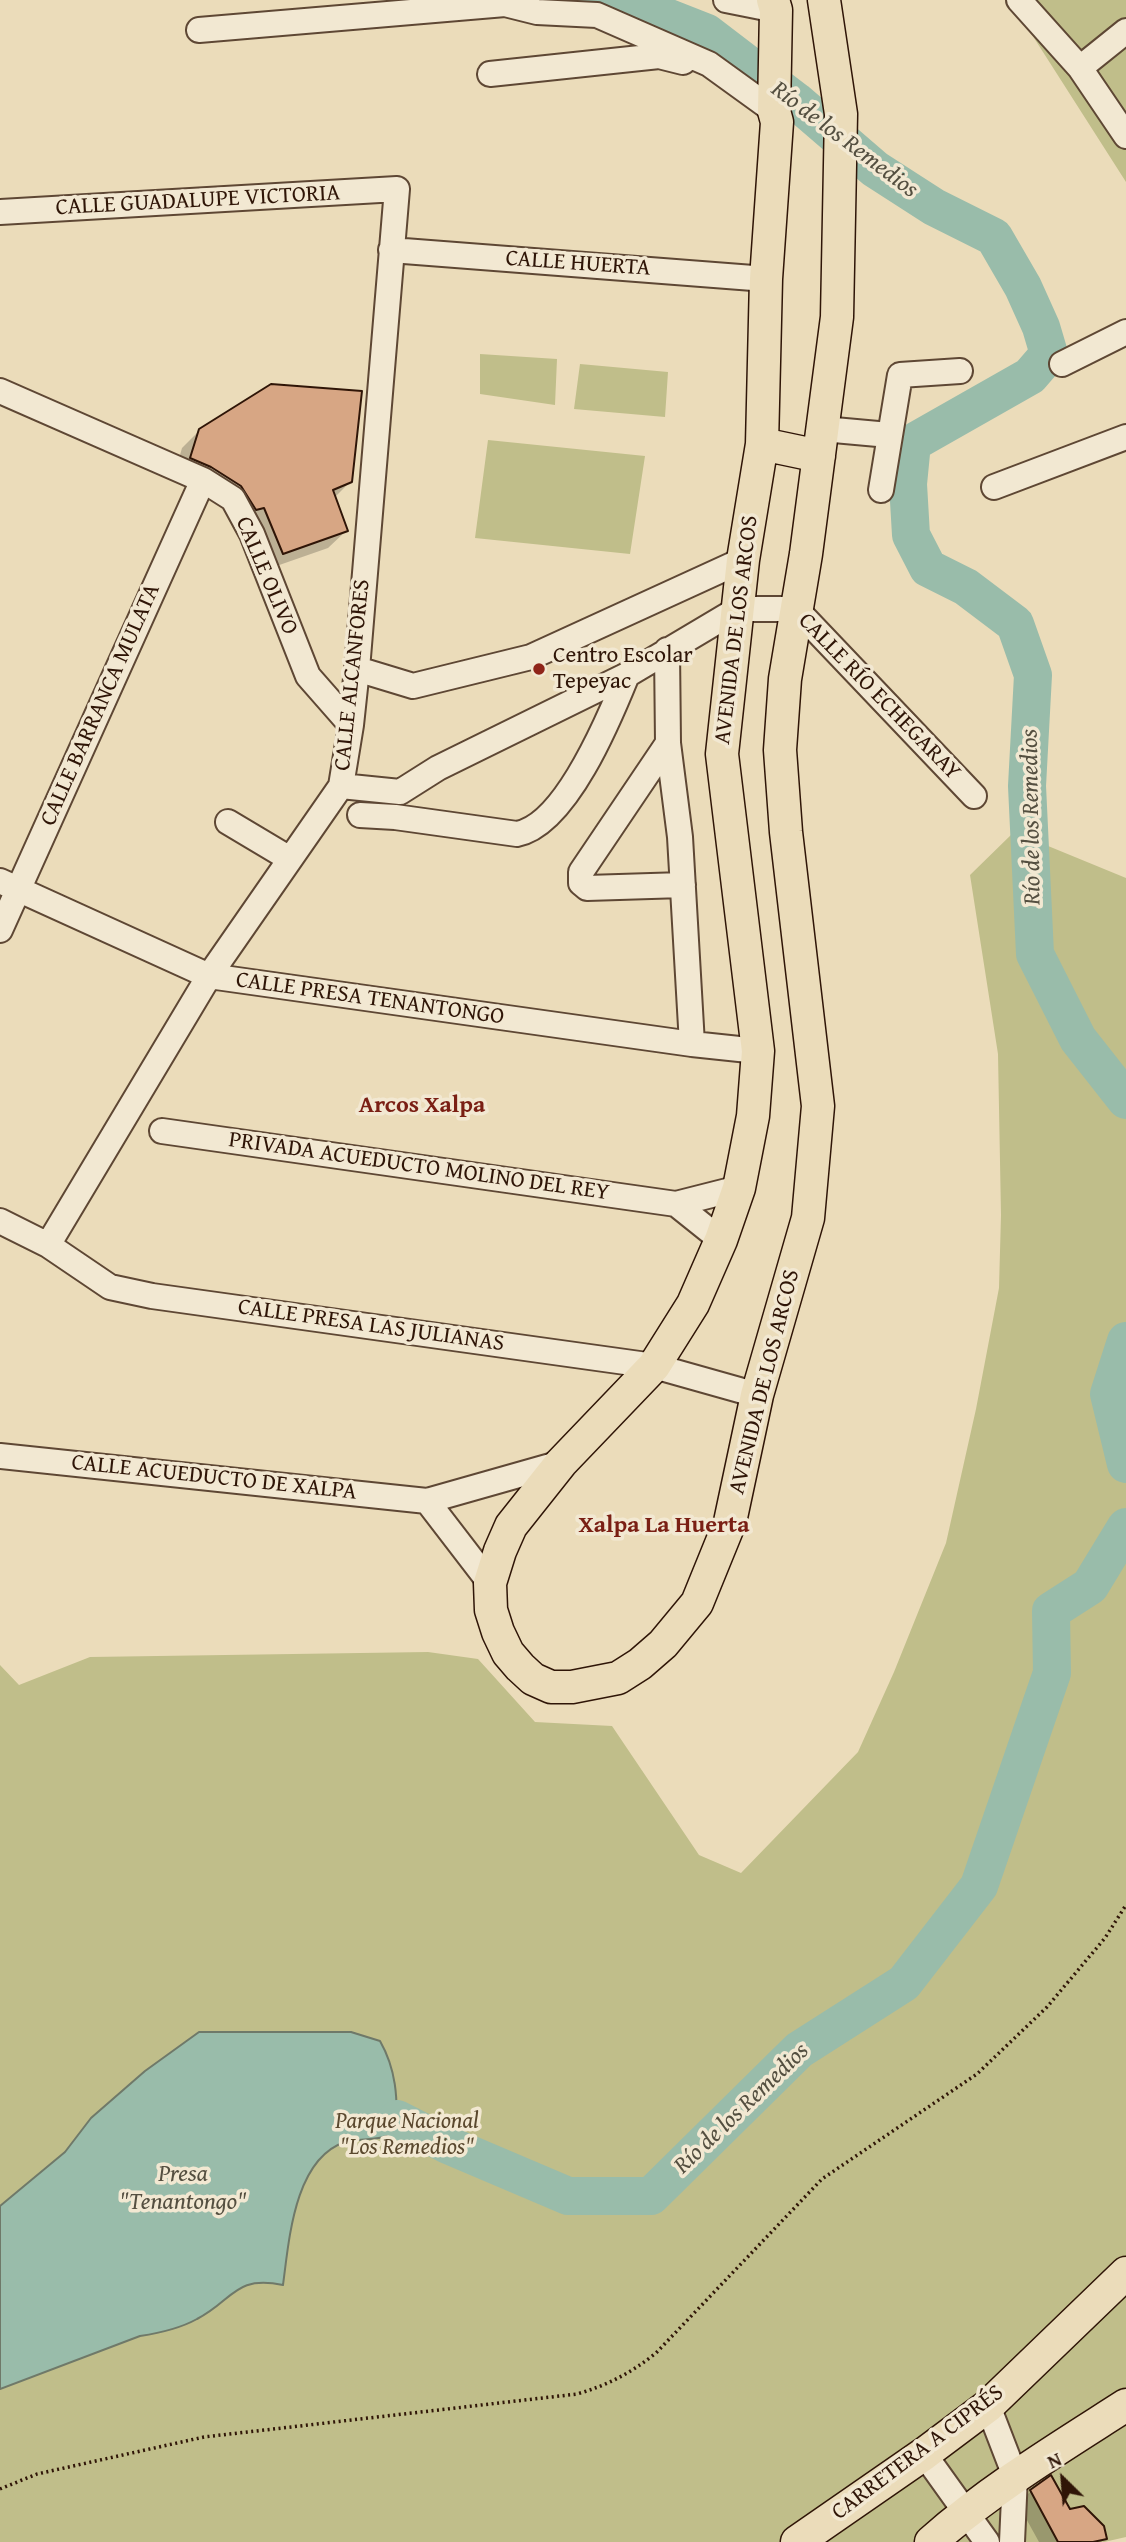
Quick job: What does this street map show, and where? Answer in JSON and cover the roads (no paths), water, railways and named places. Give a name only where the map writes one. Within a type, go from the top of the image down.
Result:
[{"type":"main road","name":"AVENIDA DE LOS ARCOS","points":[[776,110],[766,279],[762,444],[743,560],[722,754],[758,1051],[753,1116],[739,1188],[721,1240],[693,1304],[654,1366],[561,1463],[511,1526],[500,1551],[490,1583],[491,1610],[498,1632],[508,1653],[533,1679],[551,1687],[583,1685],[618,1678],[663,1644],[697,1603],[730,1522],[757,1395],[808,1218],[818,1106],[786,832],[780,750],[785,679],[837,317],[841,114],[824,0]]},
{"type":"main road","points":[[774,5],[776,110]]},
{"type":"main road","points":[[762,444],[821,442]]},
{"type":"main road","name":"CARRETERA A CIPRÉS","points":[[797,2542],[988,2406],[1126,2273]]},
{"type":"main road","points":[[931,2542],[966,2511],[1015,2476],[1126,2406]]},
{"type":"street","points":[[726,0],[774,5]]},
{"type":"street","points":[[1019,0],[1080,68],[1126,136]]},
{"type":"street","points":[[200,30],[505,4],[537,12],[597,15],[709,64],[776,110]]},
{"type":"street","points":[[1080,68],[1126,31]]},
{"type":"street","points":[[490,74],[659,56],[682,61],[776,110]]},
{"type":"street","name":"CALLE GUADALUPE VICTORIA","points":[[0,212],[397,189]]},
{"type":"street","name":"CALLE ALCANFORES","points":[[48,1245],[209,976],[341,786],[357,669],[397,189]]},
{"type":"street","name":"CALLE HUERTA","points":[[391,250],[766,279]]},
{"type":"street","points":[[1062,364],[1126,332]]},
{"type":"street","points":[[881,490],[900,375],[960,371]]},
{"type":"street","name":"CALLE OLIVO","points":[[0,391],[203,480],[233,499],[252,534],[307,676],[351,725]]},
{"type":"street","points":[[821,442],[888,435]]},
{"type":"street","points":[[994,487],[1126,437]]},
{"type":"street","name":"CALLE BARRANCA MULATA","points":[[0,930],[9,885],[203,480]]},
{"type":"street","points":[[357,669],[413,686],[531,657],[743,560]]},
{"type":"street","points":[[341,786],[400,792],[438,768],[627,675],[738,609]]},
{"type":"street","name":"CALLE RÍO ECHEGARAY","points":[[738,609],[796,609],[974,796]]},
{"type":"street","points":[[667,650],[668,743],[680,837],[692,1044]]},
{"type":"street","points":[[360,815],[395,817],[516,834],[528,832],[541,822],[579,778],[607,725],[627,675]]},
{"type":"street","points":[[668,743],[581,872],[581,883],[587,888],[683,885]]},
{"type":"street","points":[[395,817],[400,792]]},
{"type":"street","points":[[228,822],[290,859]]},
{"type":"street","name":"CALLE PRESA TENANTONGO","points":[[9,885],[209,976],[758,1051]]},
{"type":"street","name":"PRIVADA ACUEDUCTO MOLINO DEL REY","points":[[162,1131],[676,1204],[739,1188]]},
{"type":"street","points":[[676,1204],[721,1240]]},
{"type":"street","name":"CALLE PRESA LAS JULIANAS","points":[[0,1221],[48,1245],[110,1287],[152,1296],[654,1366],[757,1395]]},
{"type":"street","name":"CALLE ACUEDUCTO DE XALPA","points":[[0,1456],[427,1501],[561,1463]]},
{"type":"street","points":[[427,1501],[490,1583]]},
{"type":"street","points":[[988,2406],[1015,2476],[1012,2542]]},
{"type":"street","points":[[924,2454],[987,2542]]},
{"type":"water","name":"Presa \"Tenantongo\"","points":[[199,2032],[351,2032],[380,2041],[390,2062],[395,2084],[396,2130],[385,2137],[345,2142],[328,2151],[315,2165],[297,2203],[283,2285],[254,2283],[244,2286],[209,2312],[183,2325],[140,2336],[0,2389],[0,2206],[65,2152],[91,2118],[145,2071]]},
{"type":"waterway","name":"Río de los Remedios","points":[[556,0],[580,5],[631,3],[707,33],[796,101],[875,169],[934,207],[994,237],[1023,287],[1041,327],[1049,354],[1030,376],[912,443],[908,484],[911,535],[928,568],[966,587],[1015,624],[1033,675],[1027,786],[1035,954],[1078,1039],[1126,1100]]},
{"type":"waterway","name":"Río de los Remedios","points":[[1126,1341],[1109,1394],[1126,1464]]},
{"type":"waterway","name":"Río de los Remedios","points":[[397,2119],[448,2145],[568,2196],[651,2196],[799,2050],[904,1983],[979,1886],[1052,1673],[1051,1611],[1090,1586],[1126,1527]]},
{"type":"place","name":"Centro Escolar Tepeyac","points":[[539,669]]},
{"type":"district","name":"Arcos Xalpa","points":[[422,1106]]},
{"type":"district","name":"Xalpa La Huerta","points":[[664,1526]]},
{"type":"park label","name":"Parque Nacional \"Los Remedios\"","points":[[407,2135]]}]
